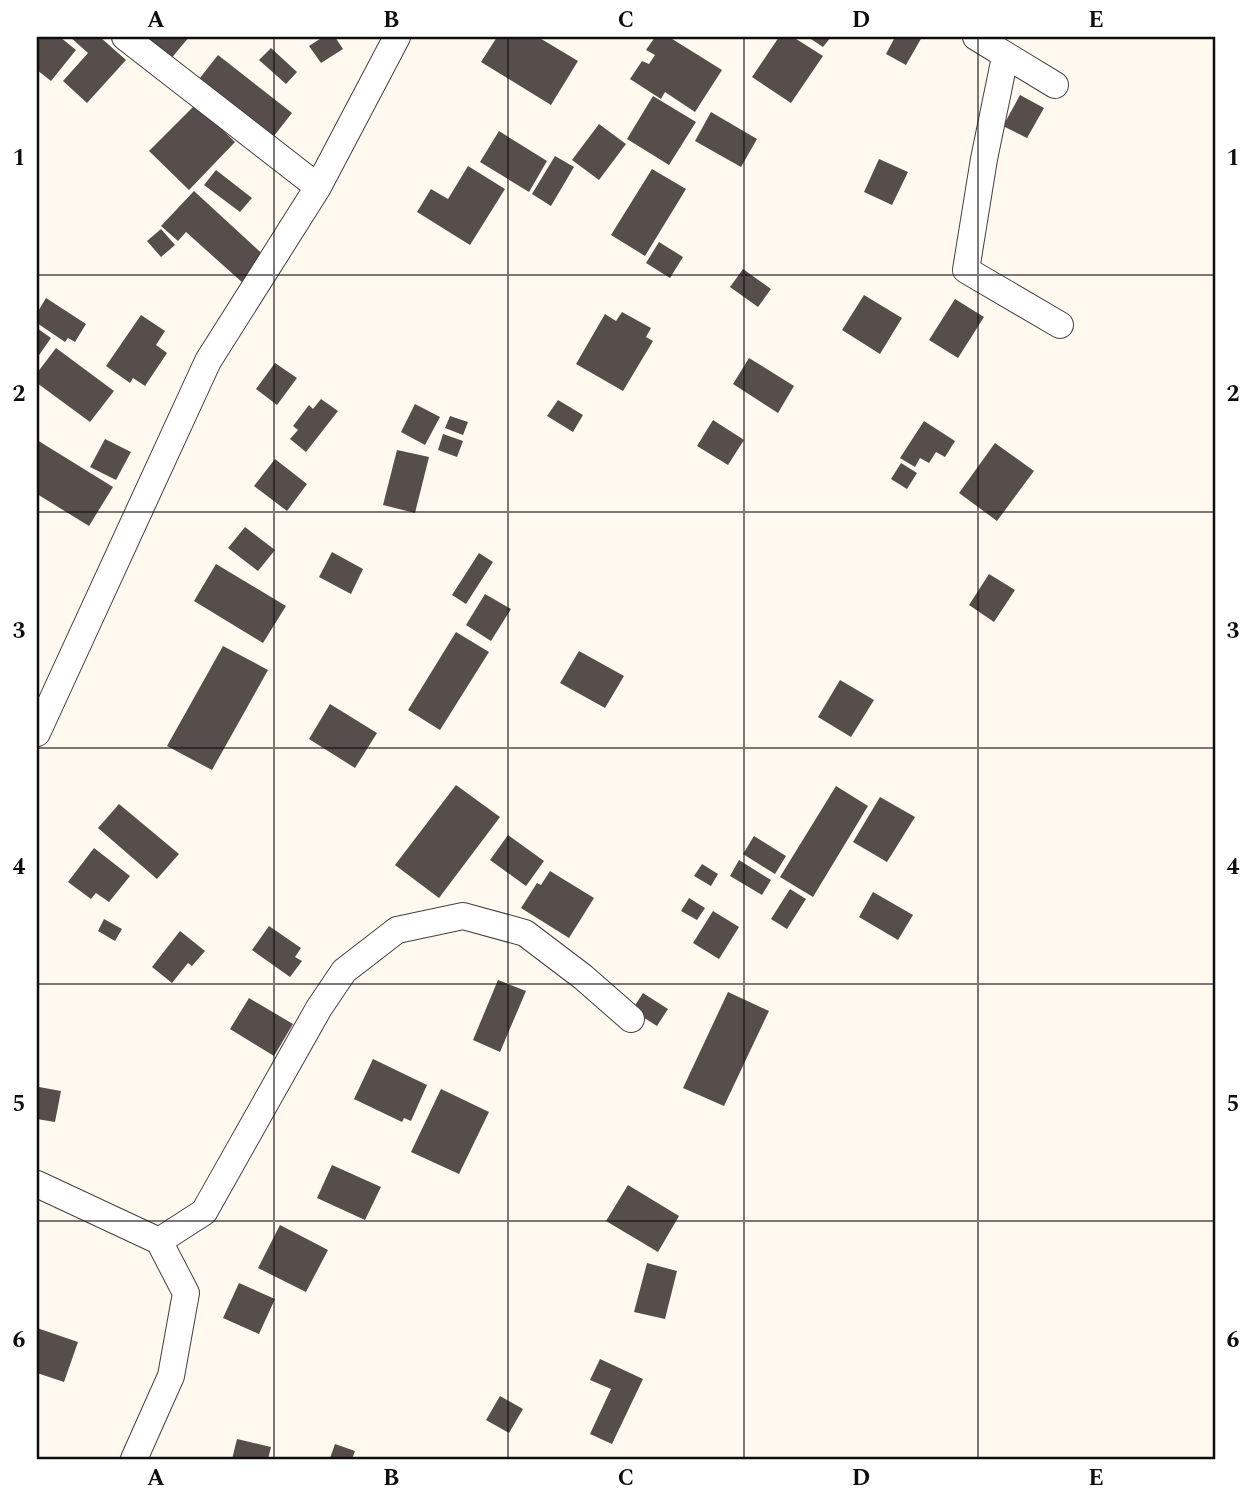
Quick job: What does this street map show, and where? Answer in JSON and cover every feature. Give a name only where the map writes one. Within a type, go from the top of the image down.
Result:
[{"type":"street","points":[[125,37],[318,187]]},
{"type":"street","points":[[37,733],[208,361],[318,187],[397,37]]},
{"type":"street","points":[[976,37],[1055,85]]},
{"type":"street","points":[[1005,57],[984,159],[966,270],[1060,325]]},
{"type":"street","points":[[159,1241],[204,1213],[319,1008],[344,971],[397,930],[463,916],[525,933],[583,977],[631,1019]]},
{"type":"street","points":[[37,1184],[159,1241],[186,1293],[171,1376],[134,1459]]},
{"type":"building","points":[[41,37],[60,37],[76,50],[51,81],[37,70],[37,42]]},
{"type":"building","points":[[70,37],[100,37],[126,60],[87,103],[63,81],[88,53]]},
{"type":"building","points":[[134,37],[189,37],[165,66]]},
{"type":"building","points":[[323,37],[335,37],[343,49],[321,63],[309,46]]},
{"type":"building","points":[[497,37],[538,37],[578,61],[551,105],[481,62]]},
{"type":"building","points":[[655,37],[669,37],[722,70],[695,112],[665,92],[661,99],[630,79],[642,61],[649,64],[655,55],[646,50]]},
{"type":"building","points":[[779,37],[793,37],[823,56],[791,103],[752,77]]},
{"type":"building","points":[[808,37],[831,37],[823,47]]},
{"type":"building","points":[[895,37],[922,37],[906,65],[886,54]]},
{"type":"building","points":[[271,48],[297,72],[286,84],[259,60]]},
{"type":"building","points":[[218,55],[292,113],[270,141],[196,83]]},
{"type":"building","points":[[1020,95],[1044,108],[1027,138],[1003,126]]},
{"type":"building","points":[[653,96],[696,122],[669,165],[627,139]]},
{"type":"building","points":[[196,104],[235,142],[189,190],[149,151]]},
{"type":"building","points":[[711,112],[757,139],[741,167],[695,141]]},
{"type":"building","points":[[599,124],[626,144],[599,180],[572,160]]},
{"type":"building","points":[[499,131],[547,161],[529,192],[480,162]]},
{"type":"building","points":[[555,156],[574,167],[551,206],[532,194]]},
{"type":"building","points":[[879,159],[908,172],[892,205],[864,192]]},
{"type":"building","points":[[468,166],[505,189],[470,245],[417,212],[431,189],[448,199]]},
{"type":"building","points":[[652,169],[686,189],[645,256],[611,235]]},
{"type":"building","points":[[216,170],[252,198],[240,212],[204,185]]},
{"type":"building","points":[[194,191],[268,259],[244,284],[186,232],[178,241],[161,226]]},
{"type":"building","points":[[161,229],[175,245],[161,257],[147,241]]},
{"type":"building","points":[[659,242],[683,257],[670,278],[646,263]]},
{"type":"building","points":[[743,269],[771,289],[758,307],[730,287]]},
{"type":"building","points":[[864,295],[902,318],[880,354],[842,330]]},
{"type":"building","points":[[46,298],[86,324],[75,342],[68,338],[65,342],[37,323],[37,313]]},
{"type":"building","points":[[955,299],[984,317],[958,358],[929,340]]},
{"type":"building","points":[[622,312],[651,328],[646,337],[653,341],[623,391],[576,364],[605,314],[616,321]]},
{"type":"building","points":[[141,315],[165,331],[156,345],[167,353],[145,386],[133,378],[130,383],[106,366]]},
{"type":"building","points":[[37,328],[51,338],[37,358]]},
{"type":"building","points":[[56,348],[114,391],[90,422],[37,383],[37,373]]},
{"type":"building","points":[[749,358],[794,386],[778,413],[733,384]]},
{"type":"building","points":[[275,363],[297,378],[277,405],[256,389]]},
{"type":"building","points":[[321,399],[338,411],[306,452],[290,439],[298,430],[293,426],[309,405],[313,409]]},
{"type":"building","points":[[558,400],[583,415],[573,432],[547,416]]},
{"type":"building","points":[[415,404],[440,417],[425,445],[401,432]]},
{"type":"building","points":[[450,416],[468,422],[463,435],[445,428]]},
{"type":"building","points":[[713,420],[744,440],[728,465],[697,446]]},
{"type":"building","points":[[924,421],[955,441],[945,457],[936,452],[929,463],[920,458],[915,467],[900,458]]},
{"type":"building","points":[[443,434],[463,441],[457,457],[438,450]]},
{"type":"building","points":[[105,439],[131,452],[116,480],[90,467]]},
{"type":"building","points":[[37,440],[113,487],[89,526],[37,494]]},
{"type":"building","points":[[995,443],[1034,471],[997,521],[959,493]]},
{"type":"building","points":[[397,450],[429,457],[415,513],[383,505]]},
{"type":"building","points":[[275,459],[307,484],[287,511],[254,486]]},
{"type":"building","points":[[901,463],[917,473],[907,489],[891,479]]},
{"type":"building","points":[[245,527],[275,550],[258,571],[228,548]]},
{"type":"building","points":[[332,552],[363,569],[351,594],[319,577]]},
{"type":"building","points":[[479,553],[493,562],[466,604],[452,595]]},
{"type":"building","points":[[216,564],[286,606],[263,643],[194,601]]},
{"type":"building","points":[[989,574],[1015,590],[994,622],[969,605]]},
{"type":"building","points":[[485,594],[511,609],[491,641],[466,625]]},
{"type":"building","points":[[456,632],[489,652],[440,730],[408,710]]},
{"type":"building","points":[[223,646],[268,670],[212,770],[167,746]]},
{"type":"building","points":[[579,651],[624,676],[605,708],[560,683]]},
{"type":"building","points":[[840,680],[874,700],[851,737],[818,717]]},
{"type":"building","points":[[330,704],[377,733],[355,768],[309,739]]},
{"type":"building","points":[[456,785],[500,817],[439,898],[395,865]]},
{"type":"building","points":[[836,786],[868,806],[813,897],[780,877]]},
{"type":"building","points":[[880,797],[915,817],[887,862],[853,842]]},
{"type":"building","points":[[119,804],[179,854],[157,879],[98,828]]},
{"type":"building","points":[[508,835],[544,861],[526,886],[490,860]]},
{"type":"building","points":[[754,836],[786,856],[775,874],[743,854]]},
{"type":"building","points":[[94,848],[130,876],[109,902],[96,893],[91,899],[68,882]]},
{"type":"building","points":[[739,860],[771,880],[762,895],[730,876]]},
{"type":"building","points":[[702,864],[718,874],[711,886],[694,876]]},
{"type":"building","points":[[550,871],[594,898],[569,938],[521,908],[537,883],[541,885]]},
{"type":"building","points":[[790,889],[806,899],[787,929],[771,919]]},
{"type":"building","points":[[873,892],[913,915],[898,940],[859,917]]},
{"type":"building","points":[[689,898],[705,908],[697,920],[681,911]]},
{"type":"building","points":[[713,911],[739,927],[719,959],[693,943]]},
{"type":"building","points":[[104,919],[122,929],[115,941],[98,931]]},
{"type":"building","points":[[269,926],[301,948],[295,957],[302,961],[290,977],[252,950]]},
{"type":"building","points":[[180,931],[205,951],[192,966],[188,963],[172,983],[152,967]]},
{"type":"building","points":[[498,980],[526,991],[500,1052],[473,1040]]},
{"type":"building","points":[[728,992],[769,1011],[724,1106],[683,1088]]},
{"type":"building","points":[[643,993],[668,1009],[657,1026],[632,1010]]},
{"type":"building","points":[[249,998],[293,1024],[274,1056],[230,1029]]},
{"type":"building","points":[[373,1059],[427,1085],[411,1121],[404,1118],[402,1122],[354,1099]]},
{"type":"building","points":[[39,1087],[61,1091],[55,1122],[37,1119]]},
{"type":"building","points":[[441,1089],[489,1112],[459,1174],[411,1152]]},
{"type":"building","points":[[332,1165],[381,1187],[365,1220],[317,1198]]},
{"type":"building","points":[[628,1185],[679,1216],[658,1252],[606,1221]]},
{"type":"building","points":[[280,1225],[328,1250],[306,1292],[258,1268]]},
{"type":"building","points":[[647,1263],[677,1271],[665,1319],[634,1312]]},
{"type":"building","points":[[239,1283],[275,1299],[259,1334],[223,1318]]},
{"type":"building","points":[[37,1328],[78,1342],[64,1382],[37,1373]]},
{"type":"building","points":[[600,1359],[643,1379],[612,1444],[590,1434],[611,1389],[590,1380]]},
{"type":"building","points":[[500,1396],[523,1409],[509,1433],[486,1420]]},
{"type":"building","points":[[237,1439],[271,1447],[268,1459],[232,1459]]},
{"type":"building","points":[[335,1444],[355,1451],[352,1459],[330,1458]]}]
